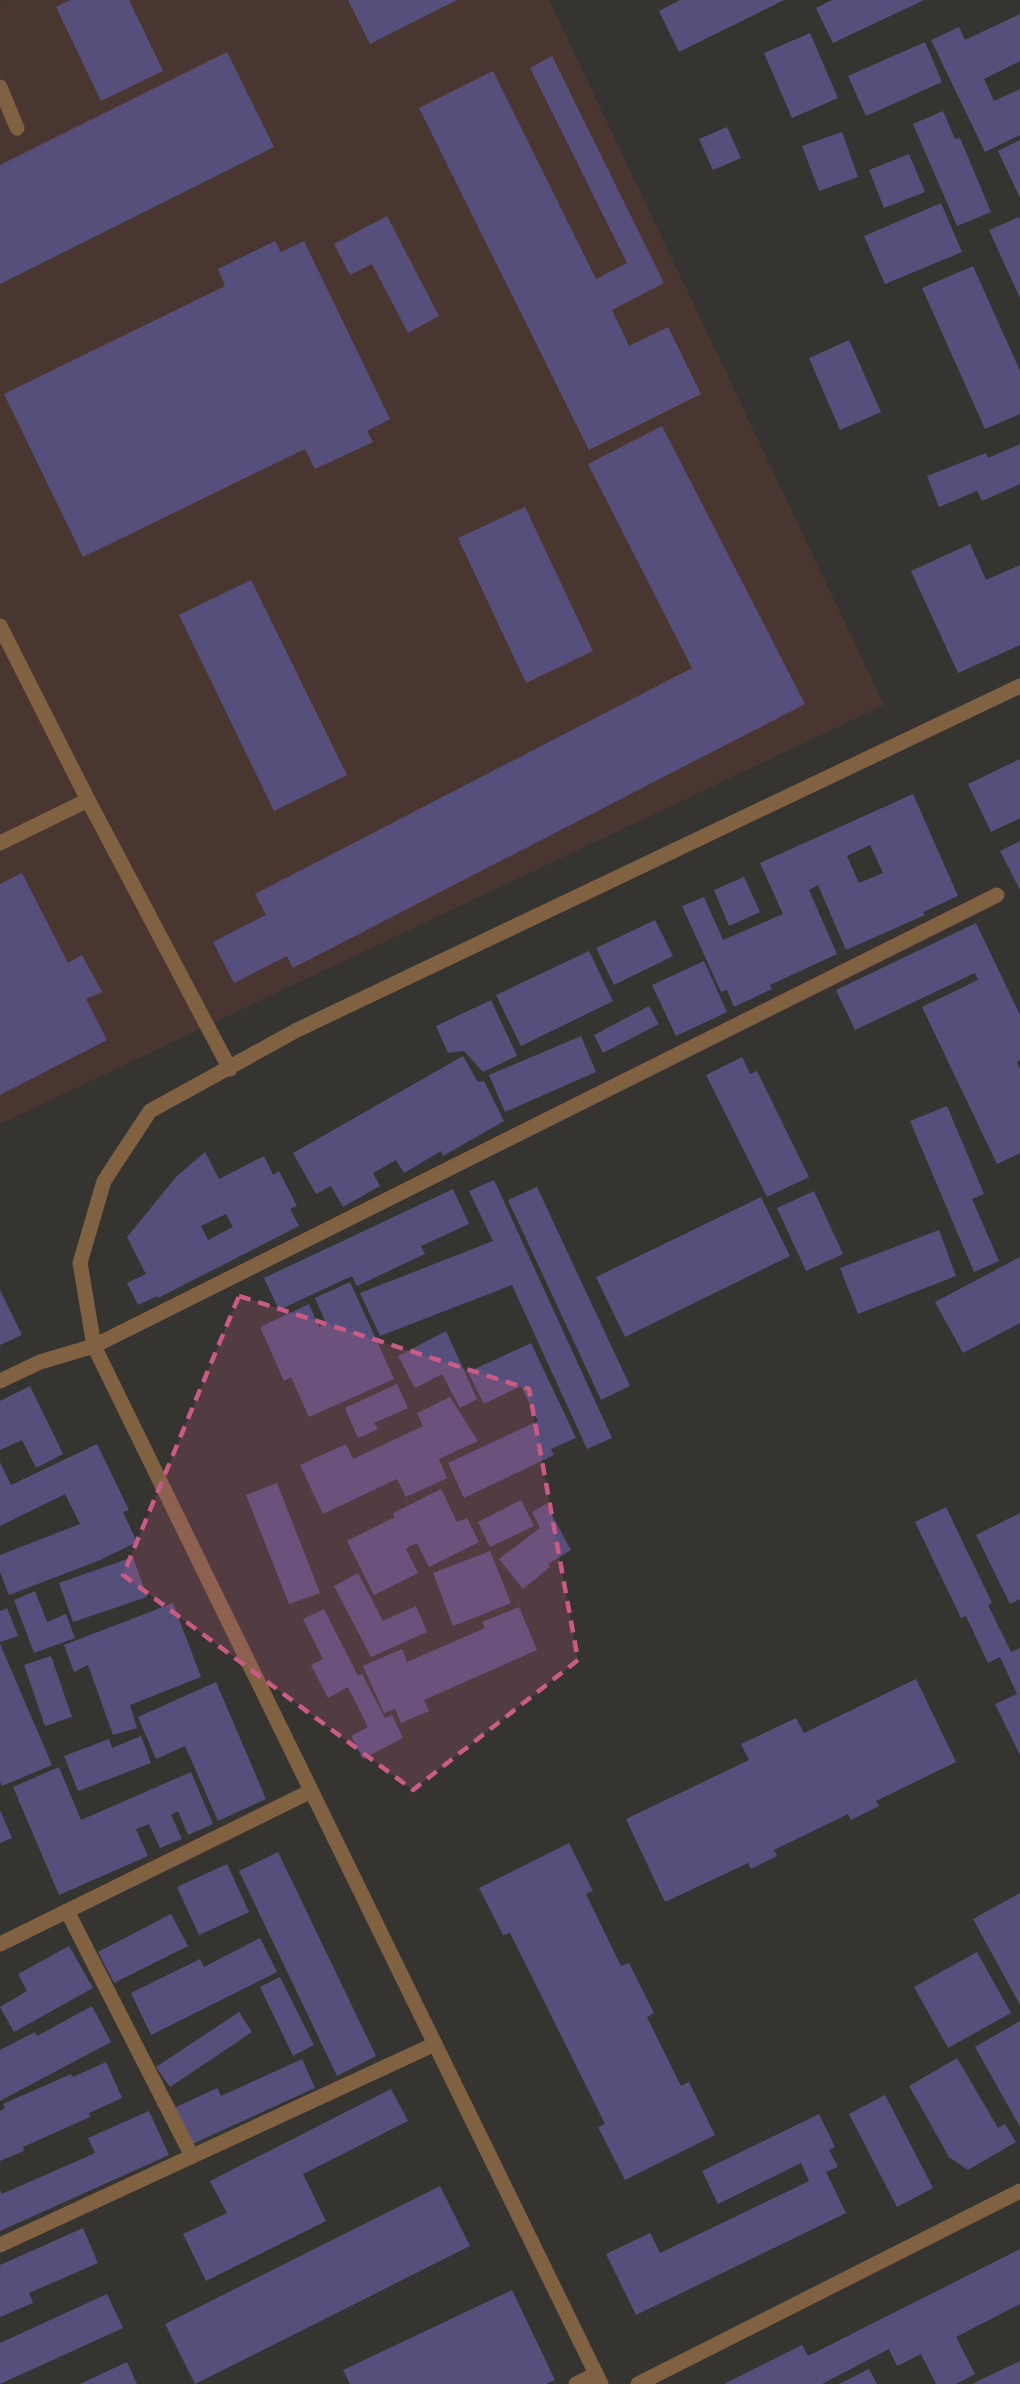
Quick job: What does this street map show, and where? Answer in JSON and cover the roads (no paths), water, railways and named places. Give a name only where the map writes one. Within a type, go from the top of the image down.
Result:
[{"type":"street","points":[[0,87],[17,128]]},
{"type":"street","points":[[0,626],[88,800],[230,1069]]},
{"type":"street","points":[[576,2384],[598,2379],[94,1346],[80,1263],[104,1181],[150,1111],[230,1069],[297,1030],[1020,686]]},
{"type":"street","points":[[0,843],[88,800]]},
{"type":"street","points":[[0,1381],[40,1362],[94,1346],[997,895]]},
{"type":"street","points":[[0,1944],[312,1791]]},
{"type":"street","points":[[66,1911],[192,2156]]},
{"type":"street","points":[[0,2245],[435,2044]]},
{"type":"street","points":[[638,2384],[1020,2190]]}]
